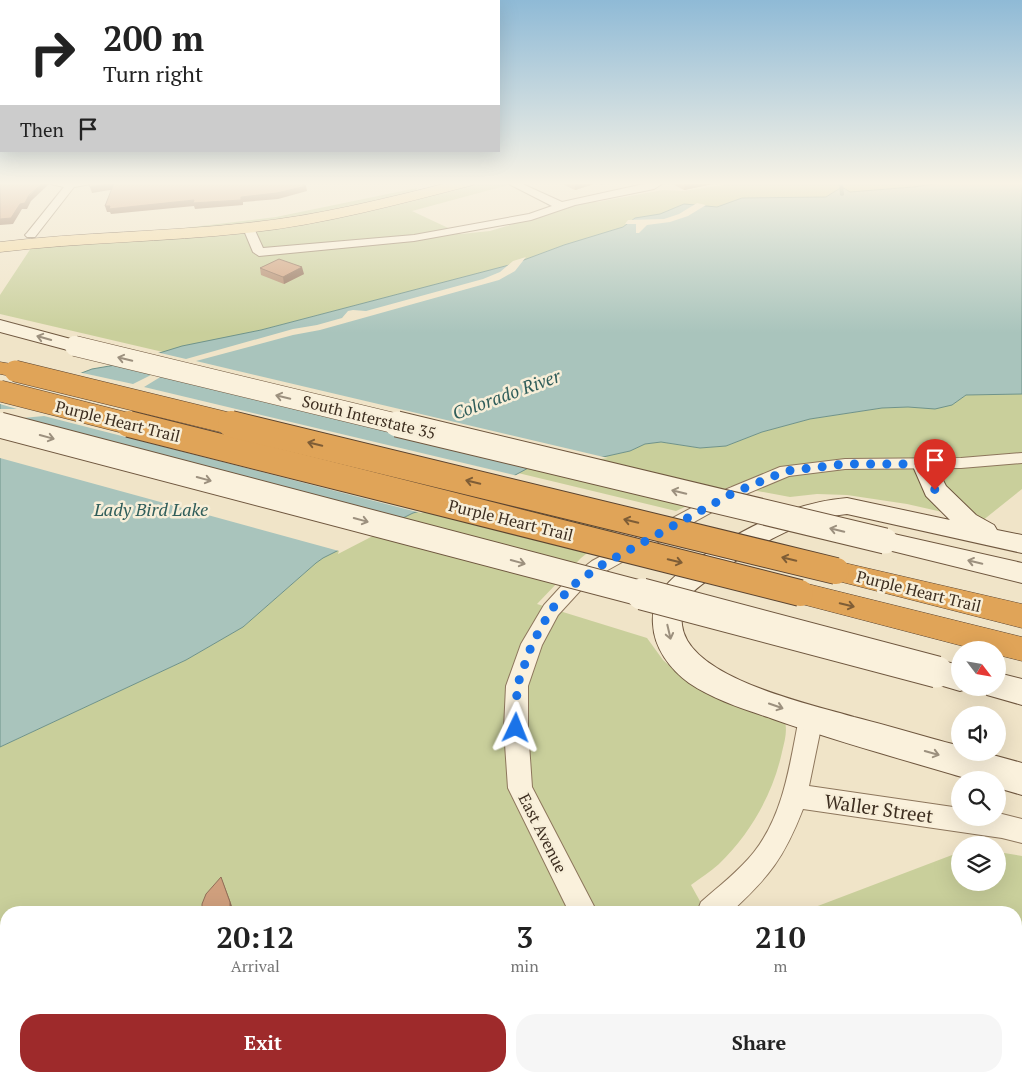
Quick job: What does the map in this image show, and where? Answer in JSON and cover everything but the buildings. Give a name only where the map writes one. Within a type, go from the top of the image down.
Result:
[{"type":"highway","name":"Purple Heart Trail","points":[[5,377],[1022,616]]},
{"type":"highway","name":"Purple Heart Trail","points":[[5,377],[800,593],[1022,649]]},
{"type":"main road","points":[[3,245],[31,235],[74,232]]},
{"type":"main road","points":[[3,245],[184,232]]},
{"type":"main road","name":"South Interstate 35","points":[[0,326],[74,346],[1022,573]]},
{"type":"main road","points":[[0,425],[949,675]]},
{"type":"main road","points":[[924,464],[935,490],[967,521],[1010,542]]},
{"type":"main road","points":[[906,518],[917,515],[933,503],[935,490]]},
{"type":"main road","points":[[1010,542],[847,506],[834,506],[811,511],[785,522],[718,559],[690,580],[672,597],[668,612],[667,631],[679,656],[703,676],[730,690],[811,718],[1022,779]]},
{"type":"main road","points":[[1006,688],[1022,692]]},
{"type":"street","points":[[251,232],[259,252],[414,238],[443,232]]},
{"type":"street","name":"East Avenue","points":[[580,906],[520,788],[516,728],[517,686],[532,644],[551,610],[572,586],[600,566],[733,493],[786,471],[819,466],[877,462],[924,464],[1022,458]]},
{"type":"street","points":[[717,906],[764,860],[781,830],[796,796],[811,718]]},
{"type":"street","name":"Waller Street","points":[[796,796],[1002,826],[1022,831]]},
{"type":"green space","points":[[245,232],[461,234],[605,232],[513,264],[261,330],[163,352],[0,314],[0,295],[31,248]]},
{"type":"green space","points":[[1022,394],[1022,489],[982,521],[907,504],[847,495],[817,494],[790,497],[731,486],[676,511],[518,473],[532,466],[603,457],[630,451],[645,444],[661,442],[700,448],[726,446],[762,432],[810,419],[882,408],[952,405],[966,395]]},
{"type":"green space","points":[[478,495],[616,530],[581,558],[537,604],[647,638],[663,660],[690,684],[784,718],[786,735],[773,783],[759,812],[741,840],[730,852],[716,867],[691,885],[703,906],[0,906],[0,747],[186,660],[243,627],[323,558],[413,513]]},
{"type":"green space","points":[[1006,853],[1022,856],[1022,906],[818,906],[951,855],[951,891],[1006,891]]},
{"type":"water","name":"Lady Bird Lake","points":[[605,232],[1022,232],[1022,394],[966,395],[952,405],[935,409],[882,408],[810,419],[762,432],[726,446],[700,448],[661,442],[645,444],[630,451],[603,457],[532,466],[478,495],[413,513],[323,558],[243,627],[186,660],[0,747],[0,404],[92,369],[127,363],[182,346],[261,330],[513,264]]},
{"type":"pier","points":[[526,257],[515,271],[499,280],[320,330],[293,335],[196,361],[608,458],[538,467],[162,376],[144,387],[518,476],[479,497],[421,513],[44,416],[12,419],[0,416],[0,409],[17,409],[0,404],[0,401],[78,372],[133,384],[153,374],[126,361],[156,352],[186,359],[293,329],[317,325],[342,318],[348,311],[366,311],[483,279],[500,272],[513,261]]},
{"type":"pier","points":[[0,418],[398,523],[338,554],[339,551],[0,458]]},
{"type":"route","points":[[516,728],[517,686],[532,644],[551,610],[572,586],[600,566],[733,493],[786,471],[819,466],[877,462],[924,464],[935,490]]},
{"type":"water label","name":"Colorado River","points":[[506,394]]}]
